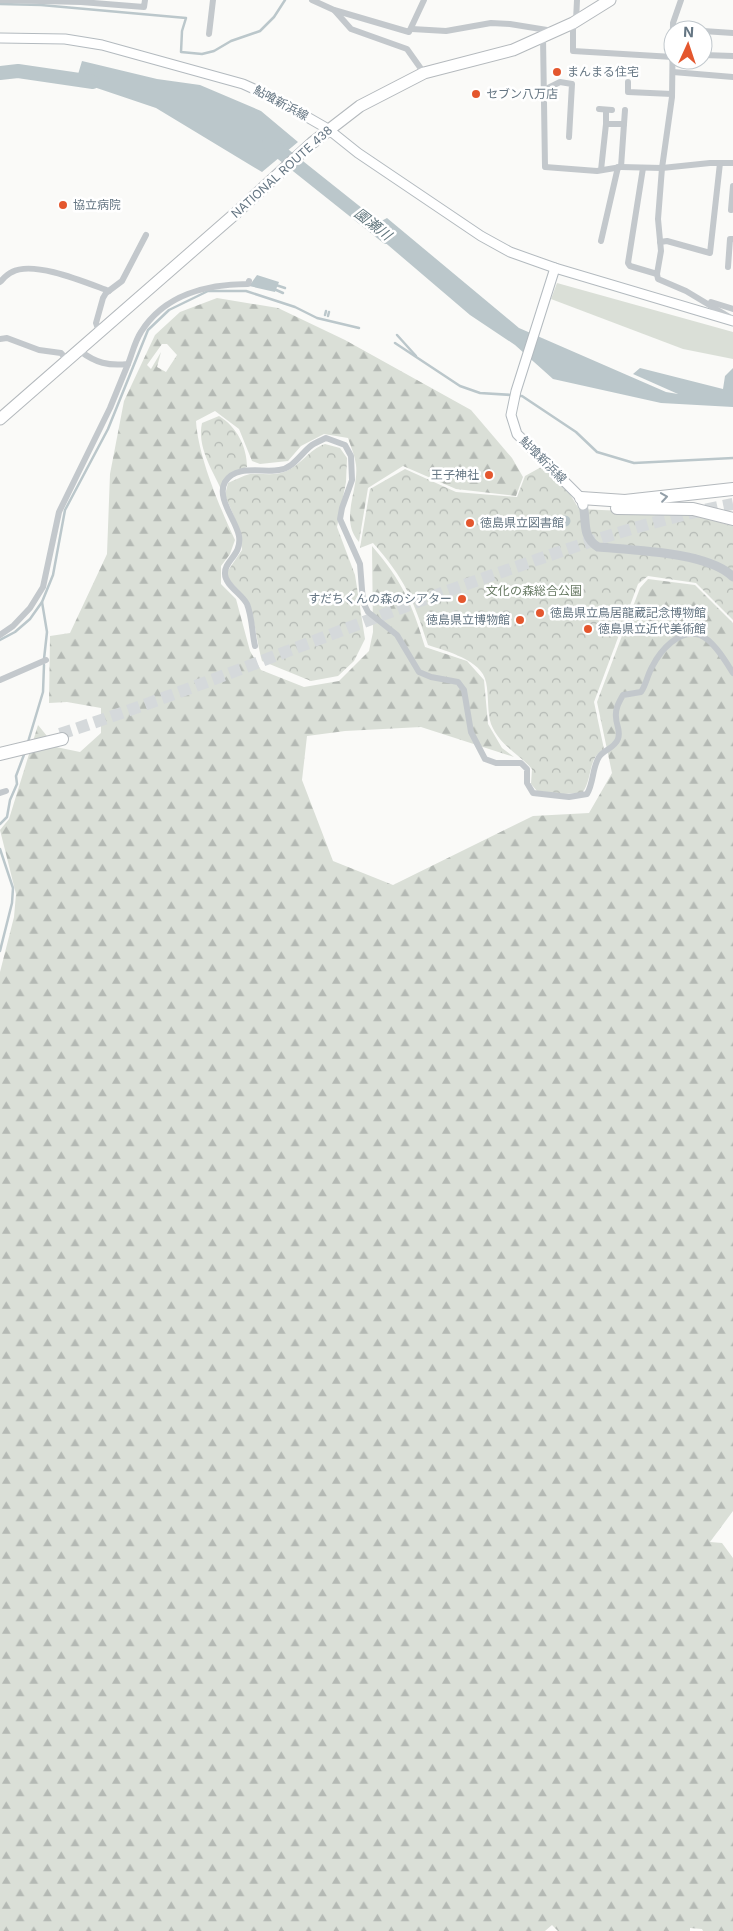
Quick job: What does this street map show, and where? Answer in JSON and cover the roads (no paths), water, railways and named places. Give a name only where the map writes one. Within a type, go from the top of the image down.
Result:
[{"type":"highway","name":"NATIONAL ROUTE 438","points":[[0,419],[100,334],[328,129],[360,106],[424,74],[513,50],[574,22],[610,0]]},
{"type":"highway","points":[[582,502],[625,501],[733,488]]},
{"type":"highway","points":[[582,502],[636,509],[694,509],[733,520]]},
{"type":"highway","points":[[0,754],[61,736]]},
{"type":"highway","points":[[0,748],[40,742]]},
{"type":"main road","name":"鮎喰新浜線","points":[[0,38],[65,39],[102,45],[189,67],[243,84],[274,98],[328,129],[358,153],[481,236],[510,252],[554,272],[733,320]]},
{"type":"main road","name":"鮎喰新浜線","points":[[554,272],[516,391],[512,423],[517,434],[582,502]]},
{"type":"street","points":[[0,0],[81,2],[144,7],[145,0]]},
{"type":"street","points":[[209,34],[213,0]]},
{"type":"street","points":[[312,0],[334,10],[410,32],[412,29],[446,31],[491,23],[510,24],[554,32]]},
{"type":"street","points":[[412,29],[424,0]]},
{"type":"street","points":[[577,0],[573,51],[663,56]]},
{"type":"street","points":[[676,20],[682,0]]},
{"type":"street","points":[[334,10],[351,29],[407,49],[424,74]]},
{"type":"street","points":[[713,32],[733,33]]},
{"type":"street","points":[[543,37],[545,167],[601,170],[620,167],[662,168],[733,163]]},
{"type":"street","points":[[713,55],[733,56]]},
{"type":"street","points":[[733,77],[672,72],[672,94],[658,212],[660,242],[657,274],[658,280],[733,309]]},
{"type":"street","points":[[544,90],[560,82],[572,84],[570,137]]},
{"type":"street","points":[[628,82],[628,92],[672,94]]},
{"type":"street","points":[[601,170],[606,109]]},
{"type":"street","points":[[601,241],[620,167],[625,110]]},
{"type":"street","points":[[606,124],[624,124]]},
{"type":"street","points":[[660,242],[667,241],[710,253],[720,163]]},
{"type":"street","points":[[643,168],[628,263],[639,270],[657,274]]},
{"type":"street","points":[[730,210],[733,186]]},
{"type":"street","points":[[100,334],[96,323],[103,298],[122,281],[146,235]]},
{"type":"street","points":[[728,267],[730,239],[733,239]]},
{"type":"street","points":[[0,282],[12,271],[48,271],[109,291]]},
{"type":"street","points":[[0,635],[13,626],[30,608],[43,587],[59,512],[110,408],[141,332],[166,307],[184,294],[228,284],[248,284],[249,281]]},
{"type":"street","points":[[691,294],[733,320]]},
{"type":"street","points":[[0,339],[7,338],[38,350],[61,353],[68,361]]},
{"type":"street","points":[[80,350],[88,357],[105,365],[128,364]]},
{"type":"street","points":[[255,646],[248,606],[226,580],[224,573],[226,567],[238,552],[239,544],[239,536],[223,495],[225,483],[231,476],[248,470],[280,470],[291,465],[313,444],[326,438],[345,445],[351,456],[352,480],[340,519],[360,564],[363,602],[368,612],[398,635],[419,672],[431,677],[458,682],[464,690],[471,732],[485,759],[496,763],[521,763],[527,769],[527,783],[532,793],[569,797],[588,794],[592,786],[595,764],[600,755],[615,746],[617,741],[620,730],[615,719],[616,708],[623,695],[641,692],[651,668],[674,640],[688,634],[701,636],[724,660],[733,673]]},
{"type":"street","points":[[582,502],[584,523],[588,536],[593,544],[598,547],[666,553],[704,562],[728,572],[733,577]]},
{"type":"street","points":[[0,680],[46,660]]},
{"type":"waterway","points":[[0,4],[41,5],[186,18],[182,31],[181,52],[202,54],[214,51],[231,41],[260,31],[274,17],[285,0]]},
{"type":"waterway","name":"園瀬川","points":[[0,73],[18,71],[93,82]]},
{"type":"waterway","name":"園瀬川","points":[[269,143],[387,237]]},
{"type":"waterway","points":[[276,285],[285,288]]},
{"type":"waterway","points":[[274,289],[283,293]]},
{"type":"waterway","points":[[0,640],[15,632],[30,619],[42,602],[53,575],[65,510],[108,429],[148,330],[169,310],[208,291],[246,291],[295,307],[317,318],[359,328]]},
{"type":"waterway","points":[[325,315],[326,311]]},
{"type":"waterway","points":[[328,316],[329,312]]},
{"type":"waterway","points":[[397,335],[416,356]]},
{"type":"waterway","points":[[395,343],[460,386],[480,393],[512,395]]},
{"type":"waterway","points":[[518,396],[522,396],[576,432],[597,452],[634,463],[733,458]]},
{"type":"waterway","points":[[42,602],[47,632],[44,659]]},
{"type":"waterway","points":[[28,742],[43,692],[44,665]]},
{"type":"waterway","points":[[0,824],[7,817],[10,800],[17,784],[16,776],[25,752]]},
{"type":"waterway","points":[[0,849],[13,888],[12,903],[0,951]]},
{"type":"tunnel","points":[[60,734],[175,694],[404,607],[545,557],[652,523],[733,504]]},
{"type":"place","name":"まんまる住宅","points":[[557,72]]},
{"type":"place","name":"セブン八万店","points":[[476,94]]},
{"type":"place","name":"協立病院","points":[[63,205]]},
{"type":"place","name":"王子神社","points":[[489,475]]},
{"type":"place","name":"徳島県立図書館","points":[[470,523]]},
{"type":"place","name":"すだちくんの森のシアター","points":[[462,599]]},
{"type":"place","name":"徳島県立鳥居龍蔵記念博物館","points":[[540,613]]},
{"type":"place","name":"徳島県立博物館","points":[[520,620]]},
{"type":"place","name":"徳島県立近代美術館","points":[[588,629]]},
{"type":"park label","name":"文化の森総合公園","points":[[534,591]]}]
